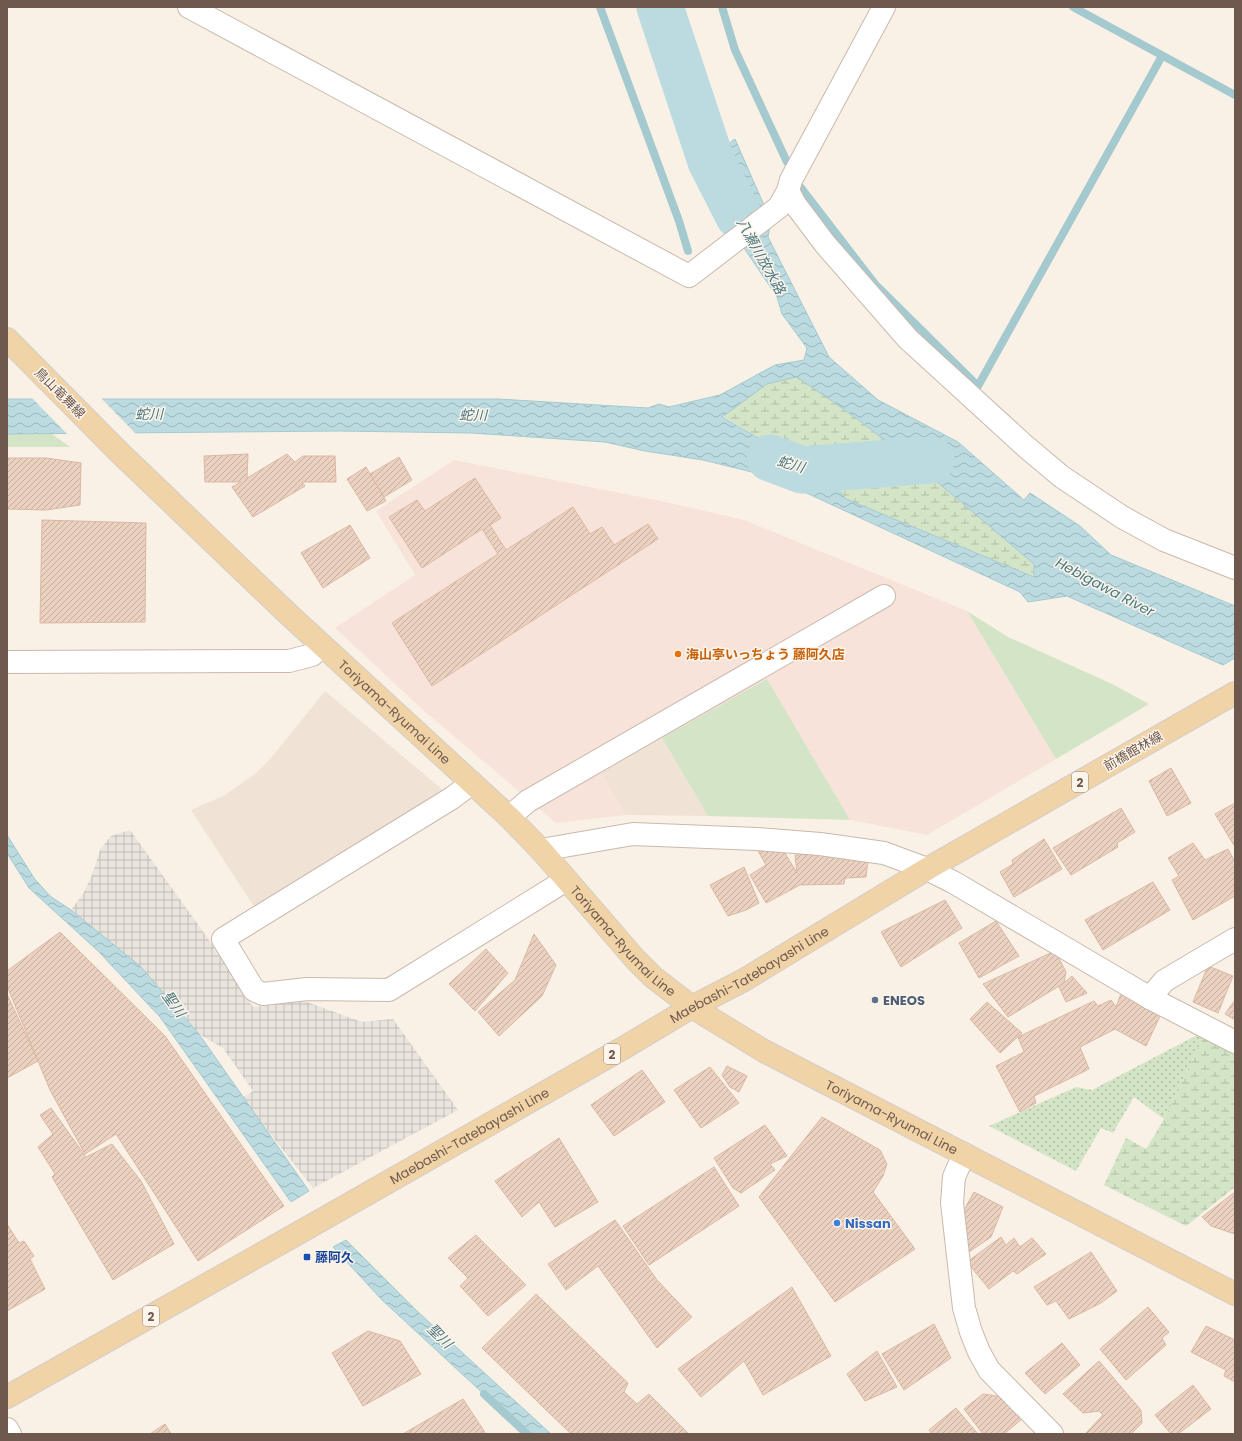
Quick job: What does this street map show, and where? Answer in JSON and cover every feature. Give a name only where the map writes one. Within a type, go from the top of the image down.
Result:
[{"type":"main road","name":"鳥山竜舞線","points":[[7,339],[113,447]]},
{"type":"main road","name":"Toriyama-Ryumai Line","points":[[113,447],[322,646],[509,817],[541,850],[653,977],[692,1007],[764,1051],[1235,1294]]},
{"type":"main road","name":"前橋館林線","points":[[927,869],[1234,694]]},
{"type":"main road","name":"Maebashi-Tatebayashi Line","points":[[7,1398],[357,1200],[692,1007],[744,980],[927,869]]},
{"type":"street","points":[[189,7],[689,276],[784,199],[791,180],[884,7]]},
{"type":"street","points":[[784,199],[795,204],[825,244],[908,339],[1062,477],[1122,517],[1164,540],[1235,568]]},
{"type":"street","points":[[509,817],[528,801],[884,596]]},
{"type":"street","points":[[7,662],[289,661],[312,655],[322,646]]},
{"type":"street","points":[[472,783],[452,798],[223,940],[254,990],[263,994],[307,989],[389,990],[566,880]]},
{"type":"street","points":[[541,850],[633,834],[757,839],[820,844],[884,853],[927,869],[1150,998],[1235,1042]]},
{"type":"street","points":[[1150,998],[1164,981],[1235,940]]},
{"type":"street","points":[[964,1154],[954,1177],[952,1189],[964,1308],[979,1352],[989,1370],[1038,1430]]},
{"type":"street","points":[[7,1429],[10,1434]]},
{"type":"shaded area","name":"海山亭いっちょう 藤阿久店","points":[[454,460],[661,501],[744,520],[967,611],[1056,759],[927,835],[850,820],[767,680],[601,773],[625,815],[556,823],[422,709],[335,628],[415,575],[376,511]]},
{"type":"shaded area","points":[[325,691],[443,790],[257,911],[191,810],[225,795],[256,773],[271,758]]},
{"type":"shaded area","points":[[662,738],[708,816],[625,815],[601,773]]},
{"type":"shaded area","points":[[130,830],[207,937],[253,1007],[304,1001],[362,1022],[393,1019],[458,1110],[313,1188],[242,1098],[253,1091],[223,1048],[199,1034],[140,966],[71,910],[83,894],[92,875],[100,850],[111,836]]},
{"type":"green space","points":[[796,377],[858,420],[918,466],[977,515],[1035,564],[1034,577],[846,499],[833,483],[833,467],[798,461],[722,416],[767,384]]},
{"type":"green space","points":[[7,434],[52,434],[70,447],[7,447]]},
{"type":"green space","points":[[967,611],[1008,637],[1112,684],[1149,704],[1056,759]]},
{"type":"green space","points":[[767,679],[850,820],[708,816],[662,738]]},
{"type":"green space","points":[[1201,1033],[1203,1037],[1164,1119],[1134,1097],[1113,1133],[1101,1128],[1076,1171],[989,1126],[1076,1087],[1092,1090]]},
{"type":"green space","points":[[1203,1037],[1235,1053],[1235,1187],[1186,1226],[1104,1185],[1126,1138],[1146,1149],[1164,1119]]},
{"type":"water","name":"Hebigawa River","points":[[735,139],[771,221],[768,237],[829,357],[878,400],[958,442],[1024,500],[1030,493],[1080,526],[1111,555],[1235,606],[1235,658],[1223,665],[1067,596],[1028,602],[1020,592],[772,477],[703,460],[645,451],[605,442],[471,433],[340,431],[7,434],[7,399],[498,399],[648,408],[659,404],[669,407],[720,395],[775,365],[804,360],[807,348],[782,314],[777,297],[744,248],[732,234],[700,164]],"holes":[[[796,377],[827,398],[918,466],[1034,564],[1034,577],[846,499],[833,483],[833,467],[798,461],[722,417],[767,384]]]},
{"type":"water","points":[[7,835],[34,878],[50,896],[71,910],[140,966],[199,1034],[309,1191],[291,1202],[160,1017],[98,951],[29,888],[7,853]]},
{"type":"water","points":[[346,1240],[417,1311],[551,1434],[527,1434],[382,1300],[333,1247]]},
{"type":"pier","points":[[31,397],[100,397],[138,436],[69,436]]},
{"type":"building","points":[[248,454],[247,478],[287,454],[295,462],[303,456],[335,456],[336,482],[302,482],[305,486],[253,517],[232,487],[241,482],[205,482],[204,456]]},
{"type":"building","points":[[399,457],[412,480],[384,497],[370,474]]},
{"type":"building","points":[[7,458],[46,458],[81,463],[80,505],[46,510],[7,509]]},
{"type":"building","points":[[366,467],[386,501],[367,511],[347,479]]},
{"type":"building","points":[[475,478],[501,518],[490,525],[506,550],[573,507],[590,534],[602,527],[614,545],[648,524],[658,539],[432,686],[392,623],[498,554],[482,529],[422,568],[389,517],[417,500],[425,511]]},
{"type":"building","points":[[42,520],[146,523],[145,622],[40,623]]},
{"type":"building","points":[[350,525],[370,558],[323,588],[301,553]]},
{"type":"building","points":[[1171,768],[1191,803],[1167,816],[1149,781]]},
{"type":"building","points":[[1235,803],[1235,847],[1215,814]]},
{"type":"building","points":[[1121,808],[1135,832],[1117,843],[1118,847],[1071,875],[1053,848]]},
{"type":"building","points":[[1044,839],[1062,869],[1014,897],[1000,872],[1013,864],[1012,860]]},
{"type":"building","points":[[1193,843],[1205,860],[1228,849],[1235,862],[1235,896],[1193,920],[1172,880],[1179,876],[1168,858]]},
{"type":"building","points":[[757,849],[783,850],[797,873],[795,855],[843,853],[868,860],[866,877],[845,878],[844,884],[800,885],[766,903],[750,875],[766,865]]},
{"type":"building","points":[[744,867],[759,903],[746,910],[728,916],[710,885]]},
{"type":"building","points":[[1153,882],[1170,910],[1103,950],[1085,920]]},
{"type":"building","points":[[945,900],[962,928],[901,967],[881,932]]},
{"type":"building","points":[[996,921],[1019,956],[979,978],[959,943]]},
{"type":"building","points":[[60,932],[165,1036],[284,1206],[198,1261],[116,1134],[85,1154],[50,1090],[7,986],[7,971]]},
{"type":"building","points":[[534,934],[556,965],[542,996],[499,1036],[478,1012],[515,980]]},
{"type":"building","points":[[486,949],[508,973],[475,1011],[449,984]]},
{"type":"building","points":[[1055,951],[1066,972],[1064,983],[1008,1017],[983,984]]},
{"type":"building","points":[[1208,966],[1233,976],[1218,1013],[1193,1002]]},
{"type":"building","points":[[1072,976],[1087,993],[1066,1002],[1059,987]]},
{"type":"building","points":[[1122,991],[1161,1014],[1146,1046],[1115,1029],[1080,1047],[1089,1069],[1034,1096],[1036,1103],[1020,1112],[996,1066],[1024,1052],[1018,1037],[1094,1001],[1098,1006],[1111,1000],[1116,1007]]},
{"type":"building","points":[[7,994],[38,1061],[7,1078]]},
{"type":"building","points":[[1235,1000],[1235,1020],[1225,1014]]},
{"type":"building","points":[[987,1002],[1022,1033],[1000,1053],[970,1019]]},
{"type":"building","points":[[727,1066],[747,1076],[739,1092],[730,1087],[722,1075]]},
{"type":"building","points":[[710,1067],[739,1103],[701,1128],[674,1090]]},
{"type":"building","points":[[642,1070],[665,1102],[614,1136],[591,1105]]},
{"type":"building","points":[[51,1108],[86,1157],[112,1144],[141,1181],[174,1244],[113,1280],[52,1177],[55,1174],[38,1147],[53,1134],[40,1115]]},
{"type":"building","name":"Nissan","points":[[822,1117],[880,1150],[887,1164],[883,1176],[873,1192],[915,1249],[835,1302],[759,1197]]},
{"type":"building","points":[[765,1125],[787,1156],[770,1164],[775,1170],[741,1193],[733,1188],[714,1158]]},
{"type":"building","points":[[559,1138],[598,1202],[555,1227],[539,1202],[522,1217],[495,1181]]},
{"type":"building","points":[[714,1167],[739,1206],[649,1265],[623,1226]]},
{"type":"building","points":[[974,1192],[1003,1207],[991,1237],[969,1252],[964,1210]]},
{"type":"building","points":[[1235,1192],[1235,1234],[1211,1226],[1202,1217]]},
{"type":"building","points":[[615,1220],[657,1280],[692,1317],[657,1348],[598,1266],[566,1290],[548,1264]]},
{"type":"building","points":[[7,1224],[19,1243],[24,1241],[34,1256],[30,1259],[45,1289],[7,1311]]},
{"type":"building","points":[[476,1235],[526,1285],[488,1316],[460,1286],[468,1278],[448,1258]]},
{"type":"building","points":[[1001,1237],[1006,1245],[1014,1238],[1020,1247],[1032,1238],[1046,1254],[1017,1274],[1013,1271],[989,1289],[967,1262]]},
{"type":"building","points":[[1091,1252],[1117,1291],[1101,1303],[1069,1319],[1056,1301],[1047,1305],[1034,1287]]},
{"type":"building","points":[[792,1287],[831,1356],[763,1395],[744,1361],[701,1397],[678,1369]]},
{"type":"building","points":[[536,1294],[628,1383],[624,1392],[637,1404],[649,1394],[689,1434],[571,1434],[482,1348]]},
{"type":"building","points":[[1148,1307],[1169,1332],[1162,1338],[1166,1345],[1126,1380],[1100,1349]]},
{"type":"building","points":[[934,1324],[951,1358],[904,1390],[882,1354]]},
{"type":"building","points":[[1206,1326],[1235,1340],[1235,1382],[1224,1376],[1226,1370],[1191,1352]]},
{"type":"building","points":[[368,1331],[400,1341],[421,1374],[363,1406],[332,1353]]},
{"type":"building","points":[[1062,1343],[1080,1365],[1045,1394],[1025,1373]]},
{"type":"building","points":[[877,1351],[897,1387],[865,1401],[847,1374]]},
{"type":"building","points":[[1099,1361],[1141,1410],[1142,1423],[1131,1434],[1085,1434],[1103,1415],[1099,1411],[1083,1413],[1063,1394]]},
{"type":"building","points":[[1193,1385],[1211,1409],[1178,1434],[1171,1434],[1155,1415]]},
{"type":"building","points":[[983,1394],[1004,1397],[1022,1419],[1004,1434],[983,1434],[964,1409]]},
{"type":"building","points":[[463,1399],[486,1434],[403,1434]]},
{"type":"building","points":[[956,1408],[978,1434],[932,1434],[929,1430]]},
{"type":"building","points":[[165,1424],[171,1434],[150,1434]]},
{"type":"waterway","points":[[600,7],[679,221],[688,251]]},
{"type":"waterway","name":"八瀬川放水路","points":[[660,7],[711,161],[739,216]]},
{"type":"waterway","points":[[722,7],[735,50],[787,162]]},
{"type":"waterway","points":[[1073,7],[1235,95]]},
{"type":"waterway","points":[[798,184],[875,284],[978,386],[1162,56]]},
{"type":"waterway","name":"蛇川","points":[[770,458],[802,470],[931,460]]},
{"type":"waterway","name":"聖川","points":[[484,1394],[527,1434]]},
{"type":"place","name":"海山亭いっちょう 藤阿久店","points":[[678,654]]},
{"type":"place","name":"ENEOS","points":[[875,1000]]},
{"type":"place","name":"Nissan","points":[[837,1223]]},
{"type":"place","name":"藤阿久","points":[[307,1257]]}]
